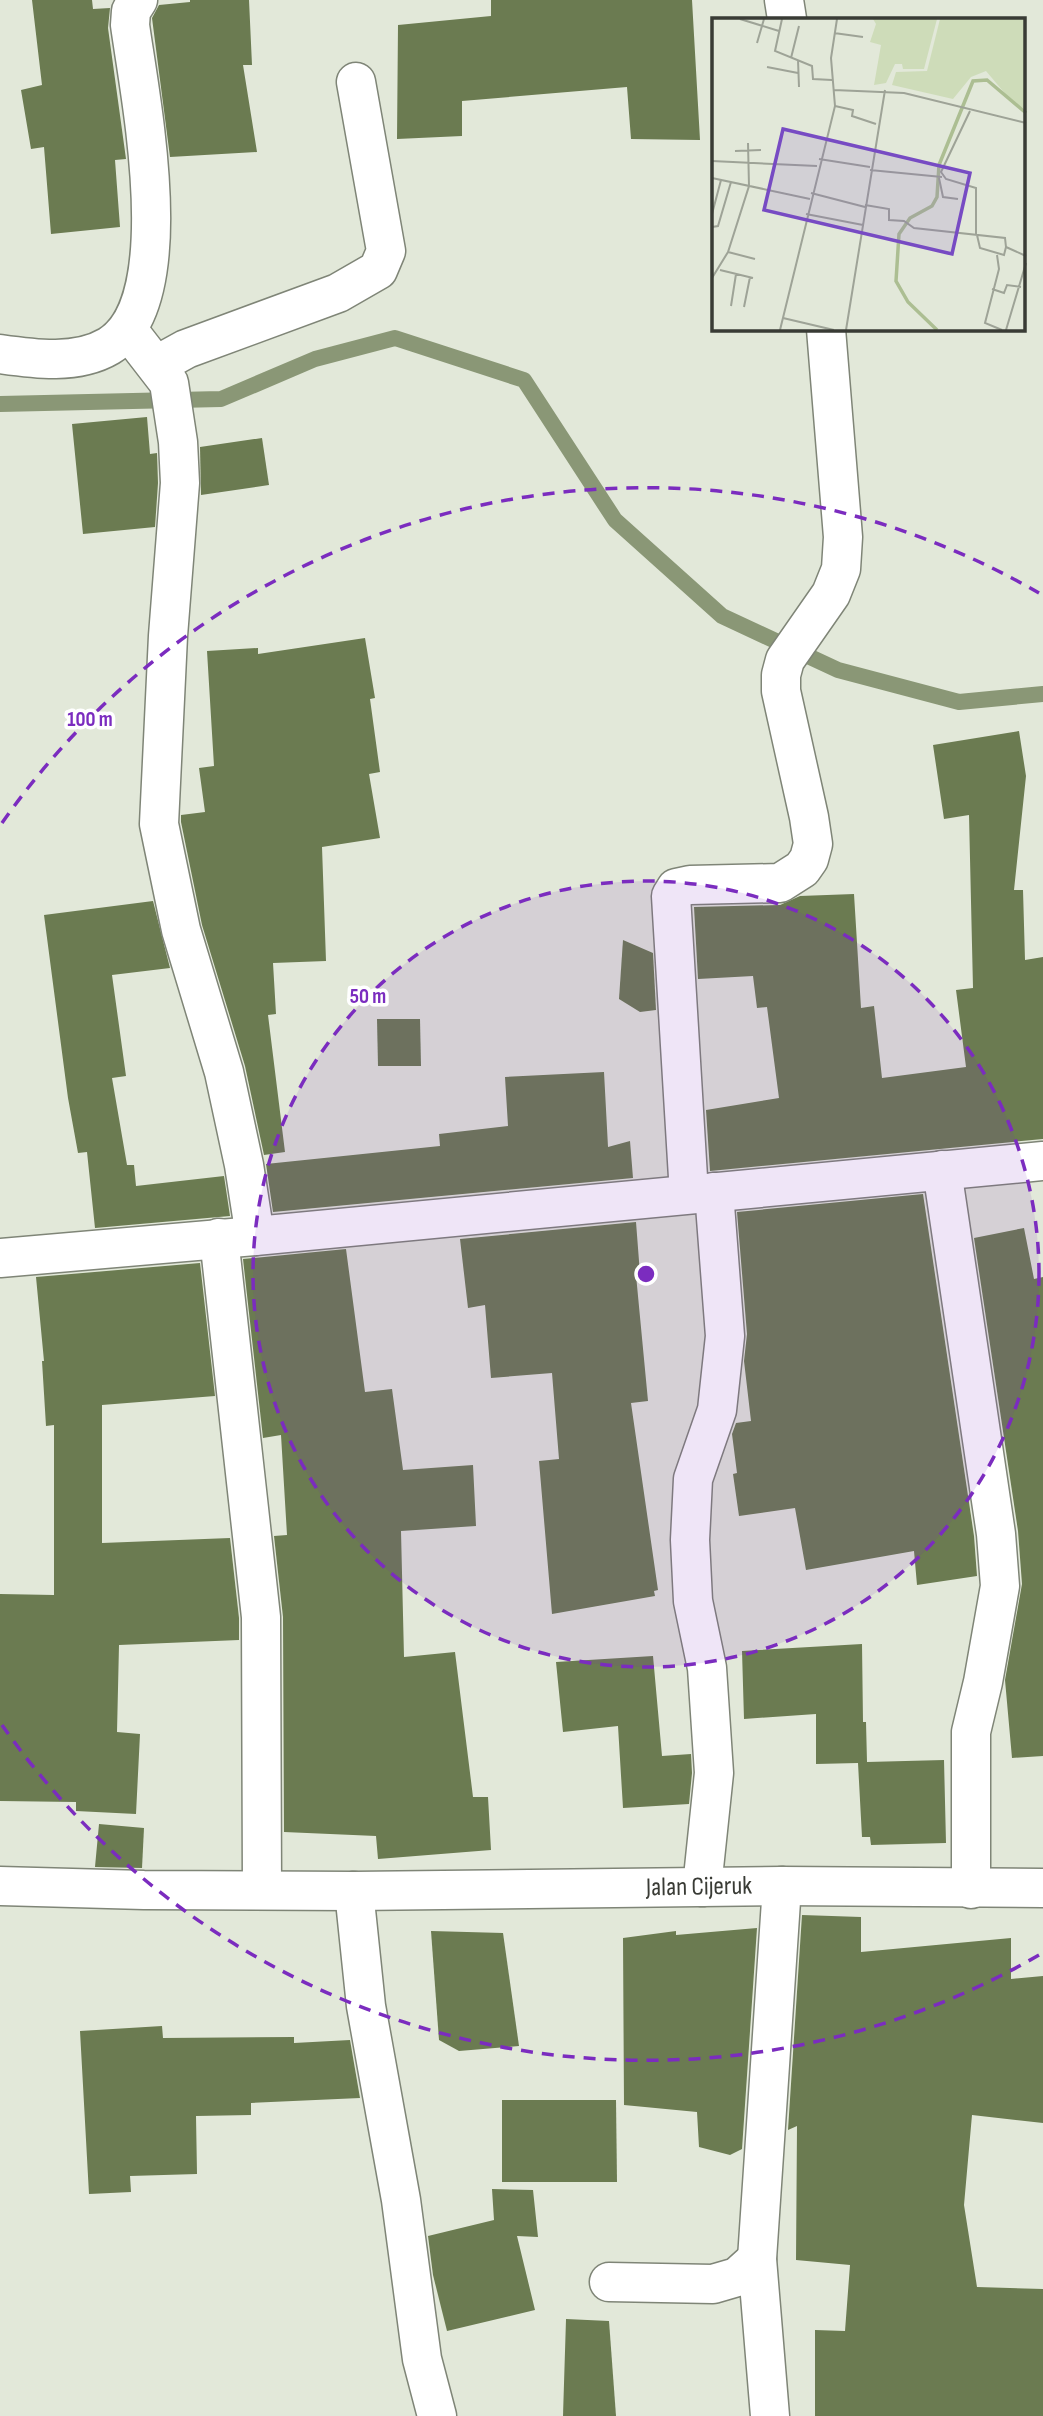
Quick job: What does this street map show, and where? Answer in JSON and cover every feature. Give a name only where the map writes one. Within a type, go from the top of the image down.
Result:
[{"type":"street","points":[[0,354],[74,359],[108,347],[128,330],[145,287],[152,230],[148,165],[130,25],[131,11],[138,0]]},
{"type":"street","points":[[784,0],[787,18]]},
{"type":"street","points":[[167,388],[186,349],[338,293],[378,270],[386,251],[356,82]]},
{"type":"street","points":[[128,330],[167,388],[180,483],[168,636],[159,824],[181,930],[224,1072],[244,1165],[237,1237],[261,1616],[262,1889]]},
{"type":"street","points":[[702,1886],[714,1773],[707,1668],[693,1601],[690,1540],[693,1479],[717,1410],[726,1336],[702,1193],[671,896],[676,888],[682,886],[780,883],[802,870],[809,859],[813,844],[809,817],[781,691],[781,676],[785,660],[831,594],[841,569],[843,537],[826,331]]},
{"type":"street","points":[[0,1258],[1043,1161]]},
{"type":"street","points":[[942,1170],[996,1534],[1000,1586],[971,1732],[971,1889]]},
{"type":"street","name":"Jalan Cijeruk","points":[[0,1886],[354,1891],[702,1886],[1043,1888]]},
{"type":"street","points":[[770,2416],[757,2259],[782,1886]]},
{"type":"street","points":[[354,1891],[366,2006],[401,2200],[422,2360],[437,2416]]},
{"type":"street","points":[[610,2282],[713,2284],[737,2277],[757,2259]]},
{"type":"building","points":[[32,0],[92,0],[93,9],[110,8],[108,28],[126,159],[115,160],[120,227],[51,234],[44,147],[31,149],[21,90],[42,85]]},
{"type":"building","points":[[190,0],[249,0],[252,65],[243,65],[257,152],[170,157],[152,18],[159,5]]},
{"type":"building","points":[[491,0],[692,0],[700,140],[631,139],[627,87],[462,101],[462,136],[397,139],[398,25],[491,16]]},
{"type":"building","points":[[147,417],[150,454],[157,453],[155,527],[83,534],[72,424]]},
{"type":"building","points":[[262,438],[269,485],[201,495],[200,447]]},
{"type":"building","points":[[365,638],[375,698],[370,699],[380,772],[369,774],[380,838],[322,847],[326,961],[273,963],[276,1014],[268,1015],[285,1152],[264,1155],[245,1066],[202,925],[181,822],[181,815],[205,812],[199,768],[214,766],[207,651],[258,648],[258,654]]},
{"type":"building","points":[[1019,731],[1026,776],[1014,890],[1023,890],[1025,960],[1043,957],[1043,1139],[710,1171],[706,1110],[779,1098],[767,1007],[757,1008],[753,976],[698,979],[694,907],[780,905],[800,896],[854,894],[861,1008],[874,1006],[882,1078],[966,1067],[956,990],[973,988],[969,815],[944,819],[933,745]]},
{"type":"building","points":[[153,901],[170,968],[112,975],[126,1076],[112,1078],[127,1165],[134,1165],[136,1186],[224,1176],[230,1216],[95,1228],[87,1152],[78,1153],[68,1098],[44,915]]},
{"type":"building","points":[[623,940],[653,953],[656,1010],[640,1012],[619,999]]},
{"type":"building","points":[[377,1019],[420,1019],[421,1066],[378,1066]]},
{"type":"building","points":[[604,1072],[608,1147],[630,1141],[633,1178],[273,1212],[266,1164],[440,1146],[439,1134],[508,1126],[505,1077]]},
{"type":"building","points":[[923,1194],[974,1536],[977,1576],[917,1585],[914,1551],[806,1570],[795,1508],[739,1516],[733,1474],[737,1473],[732,1434],[736,1423],[751,1421],[744,1361],[747,1334],[737,1212]]},
{"type":"building","points":[[636,1222],[640,1274],[636,1275],[648,1401],[631,1403],[658,1590],[654,1591],[655,1596],[552,1614],[539,1461],[559,1459],[552,1373],[491,1378],[485,1305],[468,1308],[460,1239]]},
{"type":"building","points":[[1024,1228],[1034,1279],[1043,1277],[1043,1756],[1012,1758],[1005,1680],[1022,1584],[1018,1531],[974,1238]]},
{"type":"building","points":[[346,1249],[365,1392],[392,1389],[403,1470],[473,1465],[476,1526],[401,1531],[404,1657],[455,1652],[473,1797],[488,1797],[491,1850],[378,1859],[376,1836],[284,1832],[283,1617],[274,1536],[287,1535],[281,1435],[263,1438],[243,1259]]},
{"type":"building","points":[[200,1263],[215,1396],[102,1405],[102,1543],[230,1538],[239,1640],[119,1645],[117,1732],[140,1734],[136,1814],[76,1811],[76,1802],[0,1801],[0,1594],[54,1595],[54,1425],[46,1426],[44,1361],[36,1277]]},
{"type":"building","points":[[862,1644],[863,1722],[866,1722],[867,1762],[944,1760],[946,1843],[871,1845],[870,1837],[862,1837],[858,1763],[816,1764],[816,1714],[744,1719],[742,1651]]},
{"type":"building","points":[[653,1656],[662,1756],[691,1754],[689,1804],[623,1808],[618,1726],[563,1732],[556,1662]]},
{"type":"building","points":[[99,1824],[144,1828],[142,1868],[95,1867]]},
{"type":"building","points":[[802,1915],[861,1917],[861,1952],[1011,1938],[1011,1979],[1043,1976],[1043,2123],[972,2115],[964,2205],[977,2287],[1043,2289],[1043,2416],[815,2416],[815,2330],[845,2331],[850,2265],[796,2260],[797,2126],[788,2130]]},
{"type":"building","points":[[757,1928],[742,2149],[730,2155],[699,2147],[697,2112],[624,2105],[623,1938],[676,1931],[676,1935]]},
{"type":"building","points":[[431,1931],[503,1933],[519,2046],[459,2051],[439,2040]]},
{"type":"building","points":[[162,2026],[163,2038],[294,2037],[294,2043],[350,2040],[360,2098],[251,2103],[251,2115],[196,2116],[197,2174],[130,2176],[131,2192],[89,2194],[80,2031]]},
{"type":"building","points":[[502,2100],[616,2100],[617,2182],[502,2182]]},
{"type":"building","points":[[492,2189],[533,2190],[538,2237],[517,2236],[535,2310],[447,2331],[433,2275],[428,2236],[494,2220]]},
{"type":"building","points":[[566,2319],[609,2321],[616,2416],[563,2416]]},
{"type":"waterway","points":[[0,404],[221,399],[315,359],[395,338],[524,380],[615,520],[722,616],[838,670],[959,702],[1043,694]]}]
